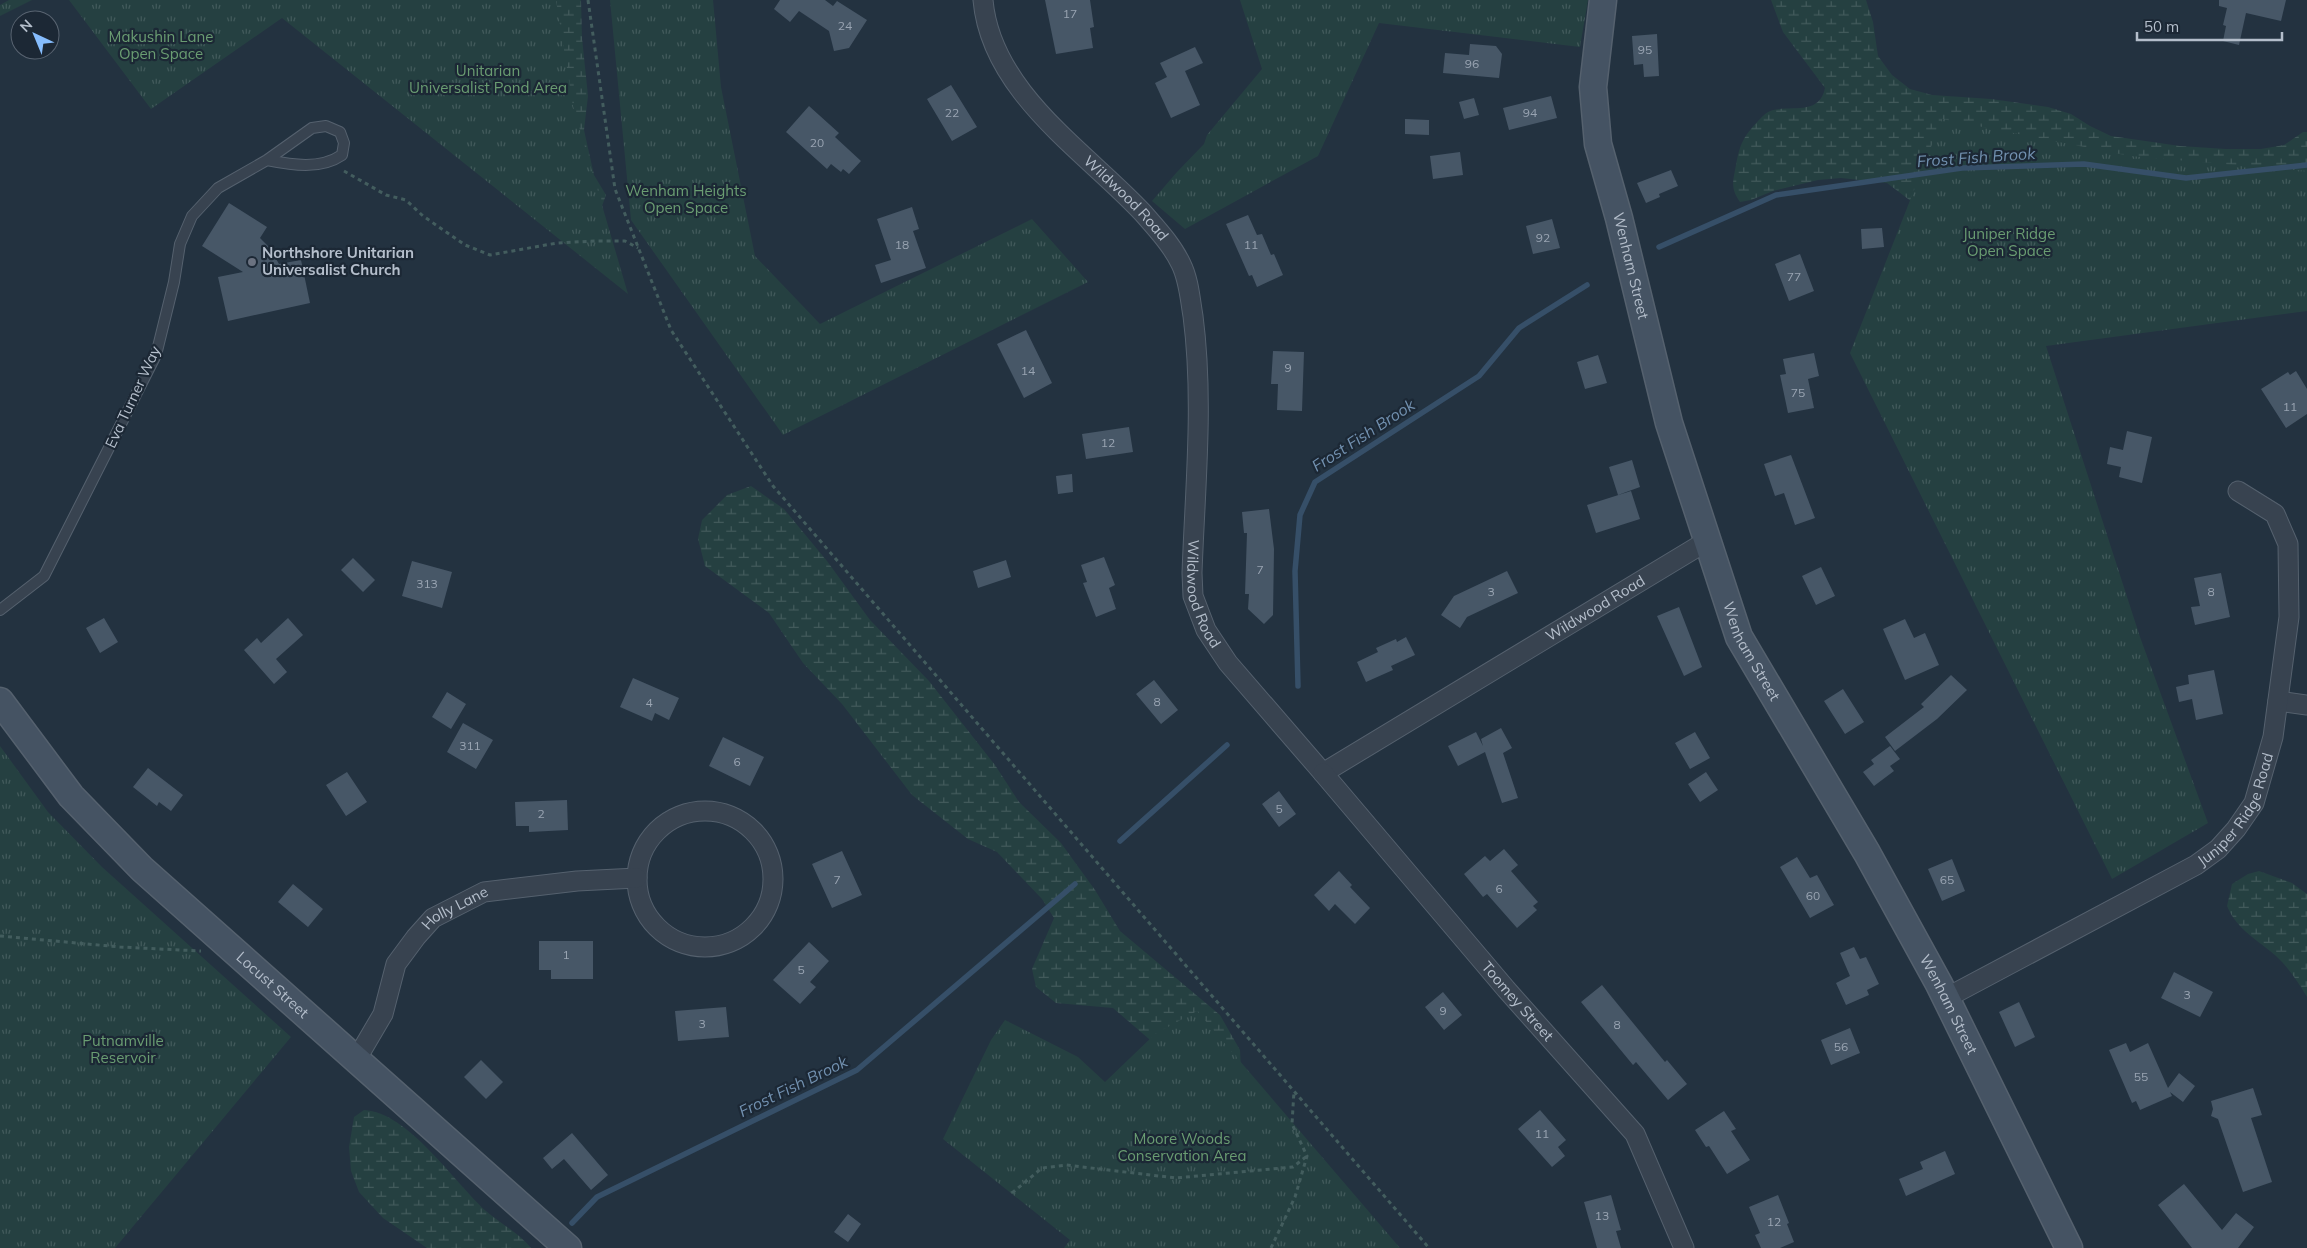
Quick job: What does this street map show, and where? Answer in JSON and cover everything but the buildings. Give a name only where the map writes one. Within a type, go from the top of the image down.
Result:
[{"type":"main road","name":"Wenham Street","points":[[1604,0],[1593,87],[1598,144],[1619,218],[1668,423],[1739,637],[1867,853],[1946,998],[2069,1248]]},
{"type":"main road","name":"Locust Street","points":[[0,701],[71,796],[110,838],[568,1248]]},
{"type":"street","name":"Wildwood Road","points":[[983,0],[993,44],[1012,77],[1031,103],[1122,191],[1152,224],[1182,265],[1190,294],[1196,356],[1198,409],[1192,563],[1193,596],[1206,630],[1228,663],[1323,772],[1706,541]]},
{"type":"street","name":"Juniper Ridge Road","points":[[1946,998],[2196,865],[2218,849],[2236,829],[2254,803],[2273,737],[2278,701],[2289,617],[2288,544],[2275,514],[2238,491]]},
{"type":"street","points":[[2278,701],[2307,705]]},
{"type":"street","name":"Toomey Street","points":[[1323,772],[1506,989],[1635,1134],[1684,1248]]},
{"type":"street","points":[[692,812],[715,812],[737,819],[756,833],[768,853],[773,876],[770,899],[762,916],[749,931],[732,941],[714,947],[694,946],[676,941],[660,930],[647,916],[639,898],[636,878],[641,856],[653,835],[670,820],[692,812]]},
{"type":"street","name":"Holly Lane","points":[[356,1060],[383,1014],[396,964],[433,918],[484,892],[577,881],[636,878]]},
{"type":"lane","name":"Eva Turner Way","points":[[0,610],[44,576],[156,355],[174,282],[180,244],[192,216],[218,188],[267,160],[312,128],[326,126],[340,132],[344,143],[342,155],[330,163]]},
{"type":"lane","points":[[267,160],[286,164],[330,163]]},
{"type":"path","points":[[588,0],[615,189],[670,330],[773,486],[1429,1248]]},
{"type":"path","points":[[330,163],[386,196],[406,200],[424,216],[465,245],[490,255],[557,243],[595,240],[625,241],[638,249]]},
{"type":"path","points":[[0,932],[2,936],[120,947],[237,953]]},
{"type":"path","points":[[1270,1248],[1295,1197],[1306,1156],[1292,1124],[1294,1090]]},
{"type":"path","points":[[1012,1193],[1042,1168],[1066,1165],[1176,1178],[1293,1167],[1306,1156]]},
{"type":"green space","points":[[9,0],[32,0],[0,16],[0,5]]},
{"type":"green space","name":"Unitarian Universalist Pond Area","points":[[69,0],[556,0],[573,106],[628,294],[282,18],[151,109]]},
{"type":"green space","points":[[467,0],[581,0],[582,38],[588,96],[584,130],[594,175],[606,195],[594,228]]},
{"type":"green space","name":"Wenham Heights Open Space","points":[[610,0],[713,0],[721,87],[755,256],[820,324],[1032,219],[1088,282],[783,435],[631,220]]},
{"type":"green space","points":[[1240,0],[1588,0],[1580,47],[1379,23],[1318,156],[1185,229],[1152,201],[1204,144],[1207,135],[1262,69]]},
{"type":"green space","points":[[1771,0],[1866,0],[1873,22],[1878,56],[1892,75],[1910,89],[1932,95],[1991,99],[2048,107],[2071,114],[2111,136],[2180,146],[2261,149],[2284,145],[2303,132],[2307,132],[2307,273],[1924,211],[1887,183],[1841,178],[1818,180],[1773,191],[1751,200],[1740,202],[1735,193],[1733,180],[1739,152],[1749,132],[1770,111],[1803,108],[1817,103],[1822,97],[1825,88],[1783,32]]},
{"type":"green space","name":"Juniper Ridge Open Space","points":[[1942,119],[2130,156],[2307,171],[2307,311],[2046,346],[2140,637],[2208,823],[2112,879],[1850,353]]},
{"type":"green space","points":[[751,486],[784,509],[827,561],[870,620],[929,681],[995,765],[1019,802],[1061,843],[1095,890],[1120,931],[1220,1015],[1240,1050],[1241,1069],[1185,1070],[1113,1008],[1056,1003],[1036,987],[1032,969],[1054,918],[1042,899],[997,852],[968,839],[912,795],[842,704],[803,663],[769,613],[705,566],[698,539],[702,520],[727,495]]},
{"type":"green space","name":"Putnamville Reservoir","points":[[0,746],[48,812],[102,867],[291,1037],[115,1248],[0,1248]]},
{"type":"green space","points":[[2259,871],[2292,883],[2307,894],[2307,997],[2285,965],[2236,922],[2227,906],[2232,884],[2248,874]]},
{"type":"green space","name":"Moore Woods Conservation Area","points":[[1197,1011],[1400,1248],[1064,1248],[1070,1240],[943,1139],[991,1040],[1005,1020],[1078,1057],[1105,1082],[1155,1034]]},
{"type":"green space","points":[[364,1110],[381,1114],[414,1135],[486,1211],[531,1248],[427,1248],[383,1218],[359,1192],[351,1171],[349,1147],[354,1117]]},
{"type":"waterway","name":"Frost Fish Brook","points":[[1659,247],[1776,195],[1962,168],[2084,164],[2186,178],[2307,165]]},
{"type":"waterway","name":"Frost Fish Brook","points":[[1298,686],[1295,571],[1300,515],[1315,482],[1479,376],[1519,328],[1587,285]]},
{"type":"waterway","name":"Frost Fish Brook","points":[[1120,841],[1227,745]]},
{"type":"waterway","name":"Frost Fish Brook","points":[[572,1223],[597,1197],[857,1070],[1075,884]]},
{"type":"place","name":"Northshore Unitarian Universalist Church","points":[[252,262]]},
{"type":"park label","name":"Makushin Lane Open Space","points":[[161,46]]}]
